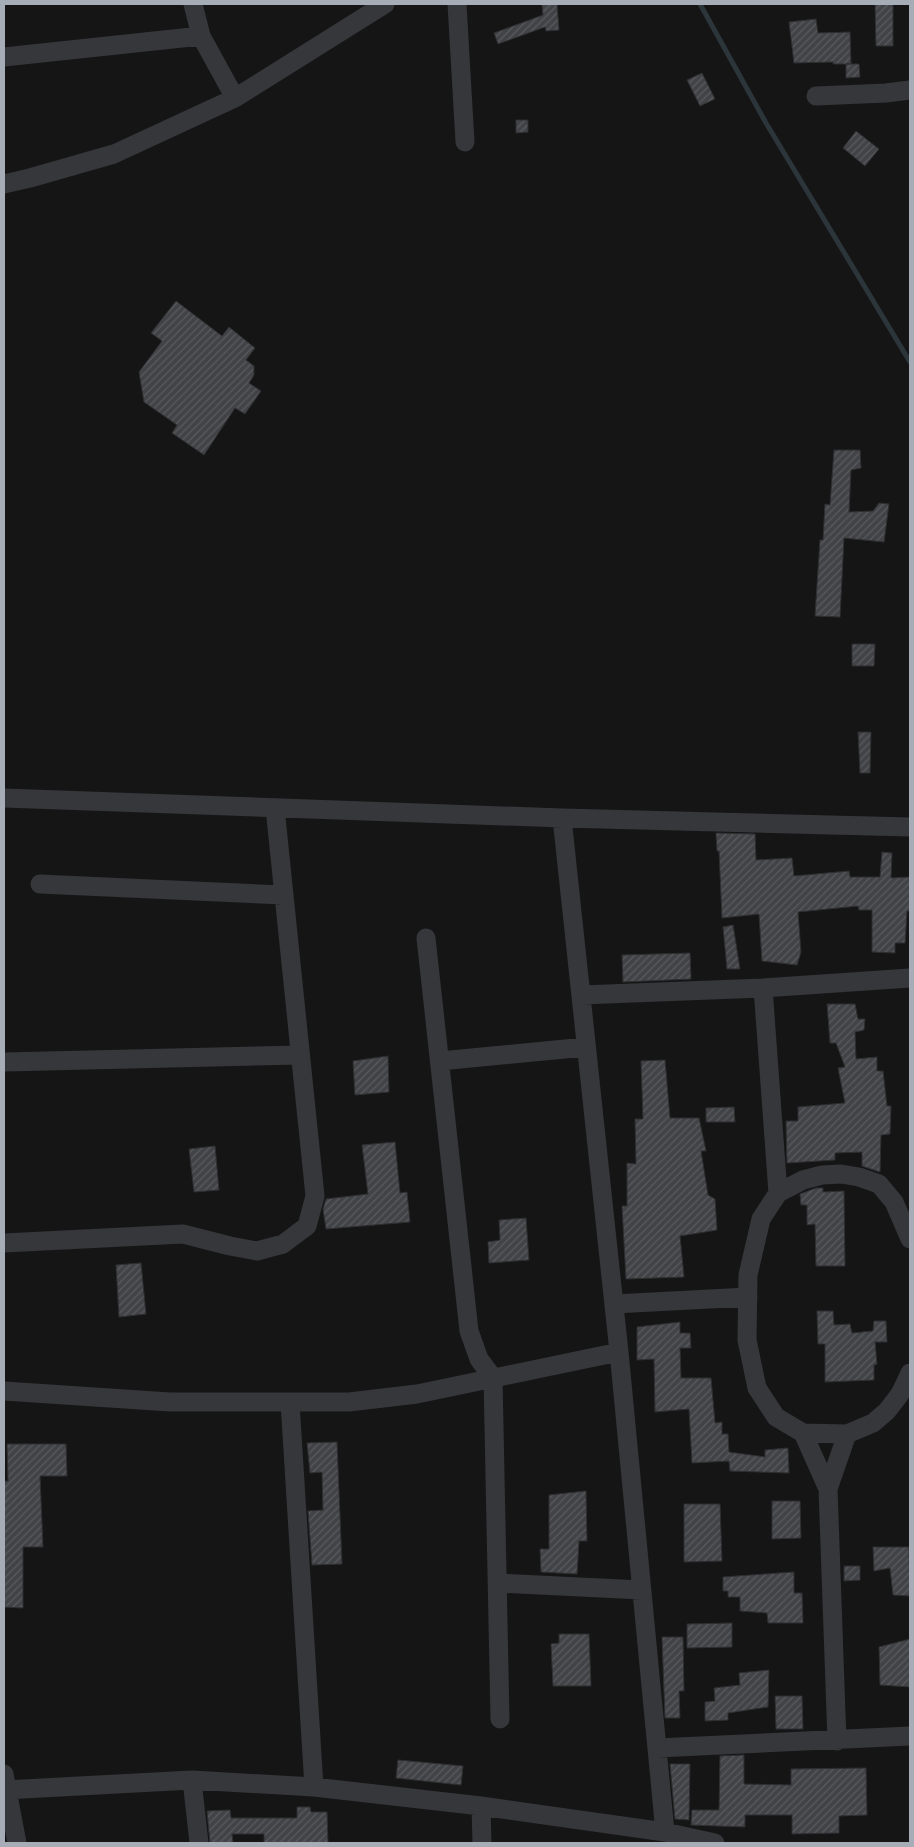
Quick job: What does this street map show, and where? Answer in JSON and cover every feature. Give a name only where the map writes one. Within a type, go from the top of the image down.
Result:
[{"type":"street","points":[[193,4],[201,36],[235,98]]},
{"type":"street","points":[[4,184],[114,154],[235,98],[385,4]]},
{"type":"street","points":[[457,4],[465,142]]},
{"type":"street","points":[[4,57],[201,36]]},
{"type":"street","points":[[816,96],[910,90]]},
{"type":"street","points":[[4,798],[562,818],[910,827]]},
{"type":"street","points":[[4,1244],[183,1234],[257,1251],[283,1244],[308,1226],[316,1196],[275,808]]},
{"type":"street","points":[[562,818],[620,1352],[665,1832]]},
{"type":"street","points":[[40,884],[284,895]]},
{"type":"street","points":[[426,938],[469,1331],[479,1359],[493,1378],[500,1719]]},
{"type":"street","points":[[581,995],[763,988],[910,978]]},
{"type":"street","points":[[763,988],[778,1193]]},
{"type":"street","points":[[440,1061],[586,1047]]},
{"type":"street","points":[[4,1062],[300,1055]]},
{"type":"street","points":[[910,1239],[894,1202],[879,1184],[865,1179],[841,1174],[822,1176],[803,1180],[778,1193],[761,1218],[748,1275],[747,1340],[756,1388],[776,1417],[802,1433],[848,1434],[873,1423],[887,1411],[900,1394],[910,1373]]},
{"type":"street","points":[[614,1304],[748,1298]]},
{"type":"street","points":[[4,1391],[170,1402],[349,1402],[417,1394],[620,1352]]},
{"type":"street","points":[[290,1402],[314,1787]]},
{"type":"street","points":[[802,1433],[828,1489]]},
{"type":"street","points":[[837,1740],[828,1489],[848,1434]]},
{"type":"street","points":[[497,1583],[642,1590]]},
{"type":"street","points":[[657,1748],[910,1736]]},
{"type":"street","points":[[192,1780],[199,1843]]},
{"type":"street","points":[[17,1843],[5,1785],[192,1780],[314,1787],[481,1806],[665,1832],[715,1843]]},
{"type":"street","points":[[481,1806],[482,1843]]},
{"type":"building","points":[[542,4],[557,4],[559,30],[546,31],[545,27],[498,44],[494,33],[543,15]]},
{"type":"building","points":[[875,4],[893,4],[893,46],[876,46]]},
{"type":"building","points":[[816,19],[818,33],[850,32],[851,64],[833,64],[833,62],[794,63],[789,22]]},
{"type":"building","points":[[846,64],[859,64],[860,77],[846,78]]},
{"type":"building","points":[[702,73],[715,99],[700,106],[687,80]]},
{"type":"building","points":[[516,120],[528,120],[528,132],[516,133]]},
{"type":"building","points":[[856,131],[879,149],[865,166],[843,148]]},
{"type":"building","points":[[176,301],[222,336],[229,327],[255,348],[246,360],[254,366],[254,375],[249,383],[261,391],[245,414],[235,408],[204,455],[172,433],[177,425],[144,402],[139,372],[162,341],[151,333]]},
{"type":"building","points":[[834,450],[860,450],[861,468],[851,470],[849,512],[873,511],[879,503],[889,504],[884,542],[844,538],[840,617],[815,616],[820,540],[823,540],[825,504],[830,505]]},
{"type":"building","points":[[852,644],[875,644],[874,666],[852,666]]},
{"type":"building","points":[[858,732],[871,732],[870,773],[860,773]]},
{"type":"building","points":[[716,833],[755,834],[756,860],[792,858],[794,876],[849,871],[850,877],[880,877],[882,852],[892,853],[891,878],[910,877],[910,911],[907,911],[905,943],[895,943],[895,953],[872,952],[872,910],[859,910],[858,906],[798,912],[801,952],[797,965],[762,961],[759,914],[722,918],[719,851],[717,851]]},
{"type":"building","points":[[733,925],[740,969],[727,969],[723,927]]},
{"type":"building","points":[[690,953],[691,979],[623,982],[622,955]]},
{"type":"building","points":[[827,1004],[855,1004],[858,1019],[865,1019],[864,1030],[855,1032],[856,1059],[877,1057],[877,1071],[883,1071],[887,1106],[891,1106],[890,1134],[881,1135],[880,1172],[862,1166],[862,1152],[835,1153],[835,1160],[787,1163],[786,1121],[798,1121],[798,1107],[845,1103],[838,1068],[845,1067],[836,1043],[830,1043]]},
{"type":"building","points":[[388,1056],[389,1092],[355,1095],[353,1061]]},
{"type":"building","points":[[665,1060],[670,1118],[699,1118],[706,1151],[701,1151],[708,1195],[715,1199],[717,1230],[680,1236],[684,1277],[626,1279],[622,1206],[627,1206],[627,1163],[636,1164],[635,1119],[643,1119],[641,1061]]},
{"type":"building","points":[[734,1107],[735,1122],[706,1122],[706,1108]]},
{"type":"building","points":[[395,1142],[400,1193],[407,1192],[410,1222],[326,1229],[323,1209],[326,1199],[368,1194],[362,1145]]},
{"type":"building","points":[[215,1146],[219,1190],[194,1192],[189,1149]]},
{"type":"building","points":[[816,1188],[823,1188],[823,1192],[844,1191],[845,1266],[816,1266],[815,1224],[807,1225],[807,1205],[801,1205],[800,1194]]},
{"type":"building","points":[[526,1218],[529,1260],[489,1263],[488,1242],[500,1240],[499,1220]]},
{"type":"building","points":[[141,1263],[146,1314],[119,1317],[116,1265]]},
{"type":"building","points":[[817,1311],[833,1311],[834,1325],[850,1324],[852,1333],[873,1331],[874,1321],[886,1321],[887,1342],[875,1342],[877,1364],[874,1365],[874,1380],[825,1382],[825,1344],[818,1344]]},
{"type":"building","points":[[680,1322],[680,1333],[690,1333],[691,1348],[680,1348],[681,1378],[711,1378],[715,1423],[722,1422],[722,1434],[728,1434],[729,1452],[765,1457],[765,1450],[788,1448],[789,1473],[730,1471],[729,1461],[692,1463],[689,1409],[655,1412],[654,1359],[637,1360],[637,1327]]},
{"type":"building","points":[[337,1442],[342,1564],[312,1565],[308,1511],[323,1510],[322,1472],[310,1473],[307,1443]]},
{"type":"building","points":[[7,1444],[66,1444],[67,1476],[40,1476],[43,1547],[23,1547],[23,1608],[4,1607],[4,1481],[8,1481]]},
{"type":"building","points":[[586,1491],[587,1541],[579,1541],[577,1574],[541,1572],[540,1549],[549,1549],[549,1495]]},
{"type":"building","points":[[772,1501],[800,1501],[801,1538],[772,1539]]},
{"type":"building","points":[[684,1504],[720,1504],[722,1561],[684,1562]]},
{"type":"building","points":[[873,1547],[909,1547],[910,1596],[893,1595],[890,1568],[874,1571]]},
{"type":"building","points":[[844,1566],[860,1566],[860,1580],[844,1581]]},
{"type":"building","points":[[794,1572],[794,1593],[802,1593],[803,1623],[768,1623],[767,1613],[740,1611],[740,1597],[728,1597],[728,1591],[723,1591],[723,1577]]},
{"type":"building","points":[[732,1623],[732,1647],[687,1648],[687,1624]]},
{"type":"building","points":[[559,1634],[589,1634],[591,1686],[553,1686],[551,1644],[559,1643]]},
{"type":"building","points":[[662,1637],[683,1637],[684,1691],[679,1691],[680,1718],[665,1718]]},
{"type":"building","points":[[910,1639],[910,1687],[880,1685],[879,1647]]},
{"type":"building","points":[[769,1670],[768,1707],[728,1713],[728,1720],[705,1721],[705,1702],[715,1701],[714,1688],[740,1685],[739,1673]]},
{"type":"building","points":[[775,1696],[802,1696],[803,1729],[776,1729]]},
{"type":"building","points":[[744,1755],[744,1784],[791,1785],[791,1769],[866,1768],[867,1815],[839,1816],[839,1833],[792,1834],[792,1815],[745,1815],[745,1827],[691,1825],[692,1810],[719,1810],[720,1756]]},
{"type":"building","points":[[398,1760],[463,1766],[461,1785],[396,1778]]},
{"type":"building","points":[[670,1764],[690,1764],[689,1820],[675,1819]]},
{"type":"building","points":[[297,1807],[310,1807],[311,1812],[327,1812],[328,1843],[264,1843],[264,1834],[232,1834],[233,1843],[210,1843],[207,1811],[230,1810],[231,1818],[297,1818]]},
{"type":"waterway","points":[[700,4],[766,123],[910,362]]}]
